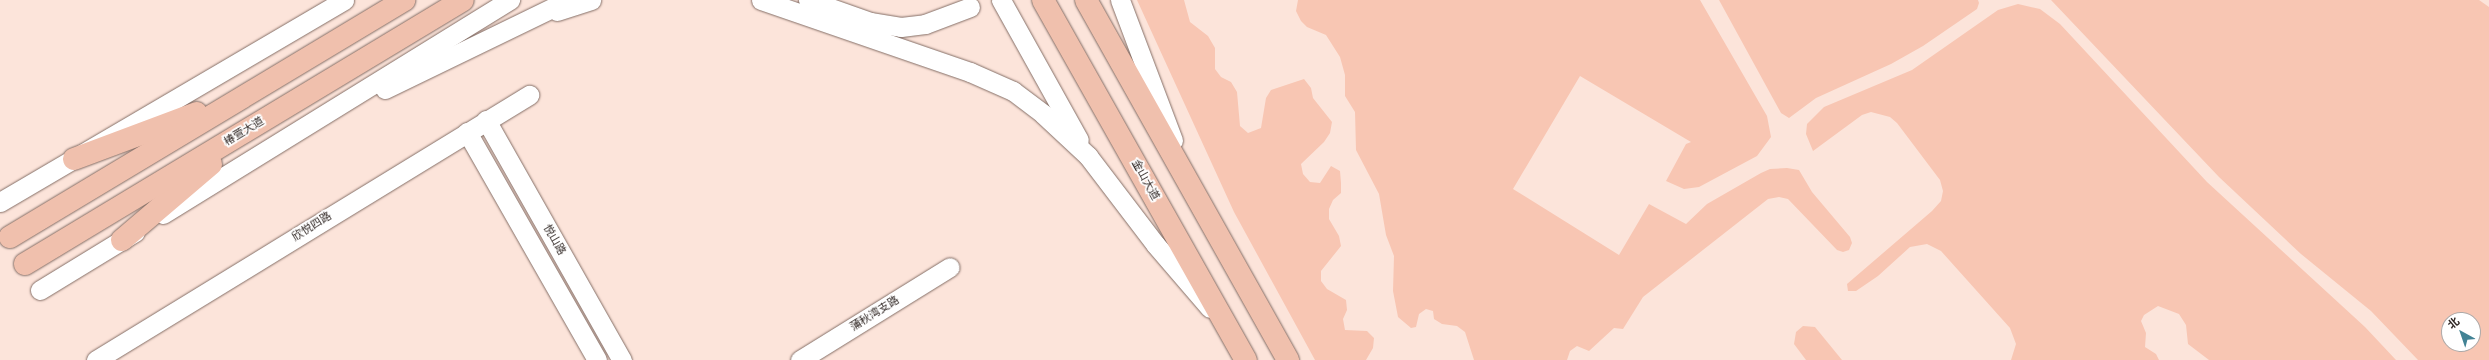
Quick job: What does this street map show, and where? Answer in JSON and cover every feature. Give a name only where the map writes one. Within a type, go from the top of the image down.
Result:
[{"type":"highway","points":[[10,237],[404,0]]},
{"type":"highway","name":"椿萱大道","points":[[25,264],[463,0]]},
{"type":"highway","name":"金山大道","points":[[1043,0],[1246,360]]},
{"type":"highway","points":[[1086,0],[1288,360]]},
{"type":"highway","points":[[74,159],[247,95]]},
{"type":"highway","points":[[122,240],[264,120]]},
{"type":"main road","points":[[0,202],[344,0]]},
{"type":"main road","points":[[40,290],[510,0]]},
{"type":"main road","points":[[311,123],[568,0]]},
{"type":"main road","points":[[531,19],[591,0]]},
{"type":"main road","points":[[761,0],[970,72],[1013,91],[1043,114],[1088,156]]},
{"type":"main road","points":[[808,0],[855,18],[901,26],[925,24],[970,6]]},
{"type":"main road","points":[[1001,0],[1088,156],[1155,244],[1231,333]]},
{"type":"main road","points":[[1120,0],[1191,188]]},
{"type":"main road","name":"欣悦四路","points":[[96,360],[529,95]]},
{"type":"main road","name":"悦山路","points":[[486,120],[622,360]]},
{"type":"main road","name":"悦山路","points":[[467,132],[597,360]]},
{"type":"main road","name":"蒲秋湾支路","points":[[800,360],[950,267]]},
{"type":"shaded area","points":[[1137,0],[1184,0],[1190,22],[1208,36],[1215,48],[1215,69],[1221,77],[1231,82],[1237,92],[1240,126],[1248,133],[1261,128],[1266,98],[1271,90],[1304,79],[1311,88],[1313,98],[1332,122],[1330,133],[1324,142],[1301,164],[1303,174],[1310,182],[1320,183],[1331,166],[1340,171],[1341,183],[1341,193],[1333,200],[1329,209],[1329,219],[1339,236],[1341,246],[1321,271],[1321,281],[1327,289],[1346,300],[1347,310],[1343,319],[1345,330],[1367,331],[1374,338],[1373,348],[1366,360],[1315,360],[1234,212]]},
{"type":"shaded area","points":[[1298,0],[1700,0],[1767,116],[1771,137],[1757,156],[1699,187],[1684,189],[1666,181],[1686,144],[1691,142],[1580,76],[1513,189],[1619,255],[1649,204],[1686,224],[1707,204],[1761,173],[1770,169],[1787,168],[1799,170],[1812,192],[1850,237],[1852,243],[1849,250],[1843,252],[1837,250],[1788,199],[1779,197],[1768,199],[1643,297],[1623,329],[1614,328],[1589,351],[1577,346],[1570,351],[1567,360],[1474,360],[1465,332],[1457,326],[1442,324],[1434,319],[1433,311],[1426,309],[1419,314],[1416,327],[1411,328],[1398,317],[1393,291],[1394,256],[1386,235],[1379,194],[1356,150],[1355,112],[1345,96],[1345,75],[1340,57],[1326,35],[1307,27],[1301,21],[1296,11]]},
{"type":"shaded area","points":[[1719,0],[1978,0],[1979,3],[1977,9],[1923,46],[1891,64],[1816,98],[1789,118],[1781,113]]},
{"type":"shaded area","points":[[2051,0],[2479,0],[2489,7],[2489,360],[2418,360],[2371,311],[2301,254],[2219,177]]},
{"type":"shaded area","points":[[2018,4],[2040,9],[2060,24],[2207,182],[2365,327],[2396,360],[2209,360],[2188,344],[2186,325],[2179,314],[2158,306],[2144,315],[2141,321],[2146,333],[2145,347],[2156,354],[2159,360],[2011,360],[2016,344],[2010,328],[1941,251],[1927,244],[1910,247],[1878,276],[1856,291],[1848,291],[1847,284],[1932,211],[1941,201],[1943,191],[1940,180],[1897,123],[1890,117],[1871,112],[1862,115],[1813,151],[1806,134],[1807,124],[1824,107],[1912,70],[1998,10]]},
{"type":"shaded area","points":[[1803,326],[1815,327],[1842,360],[1806,360],[1794,344],[1796,332]]}]
